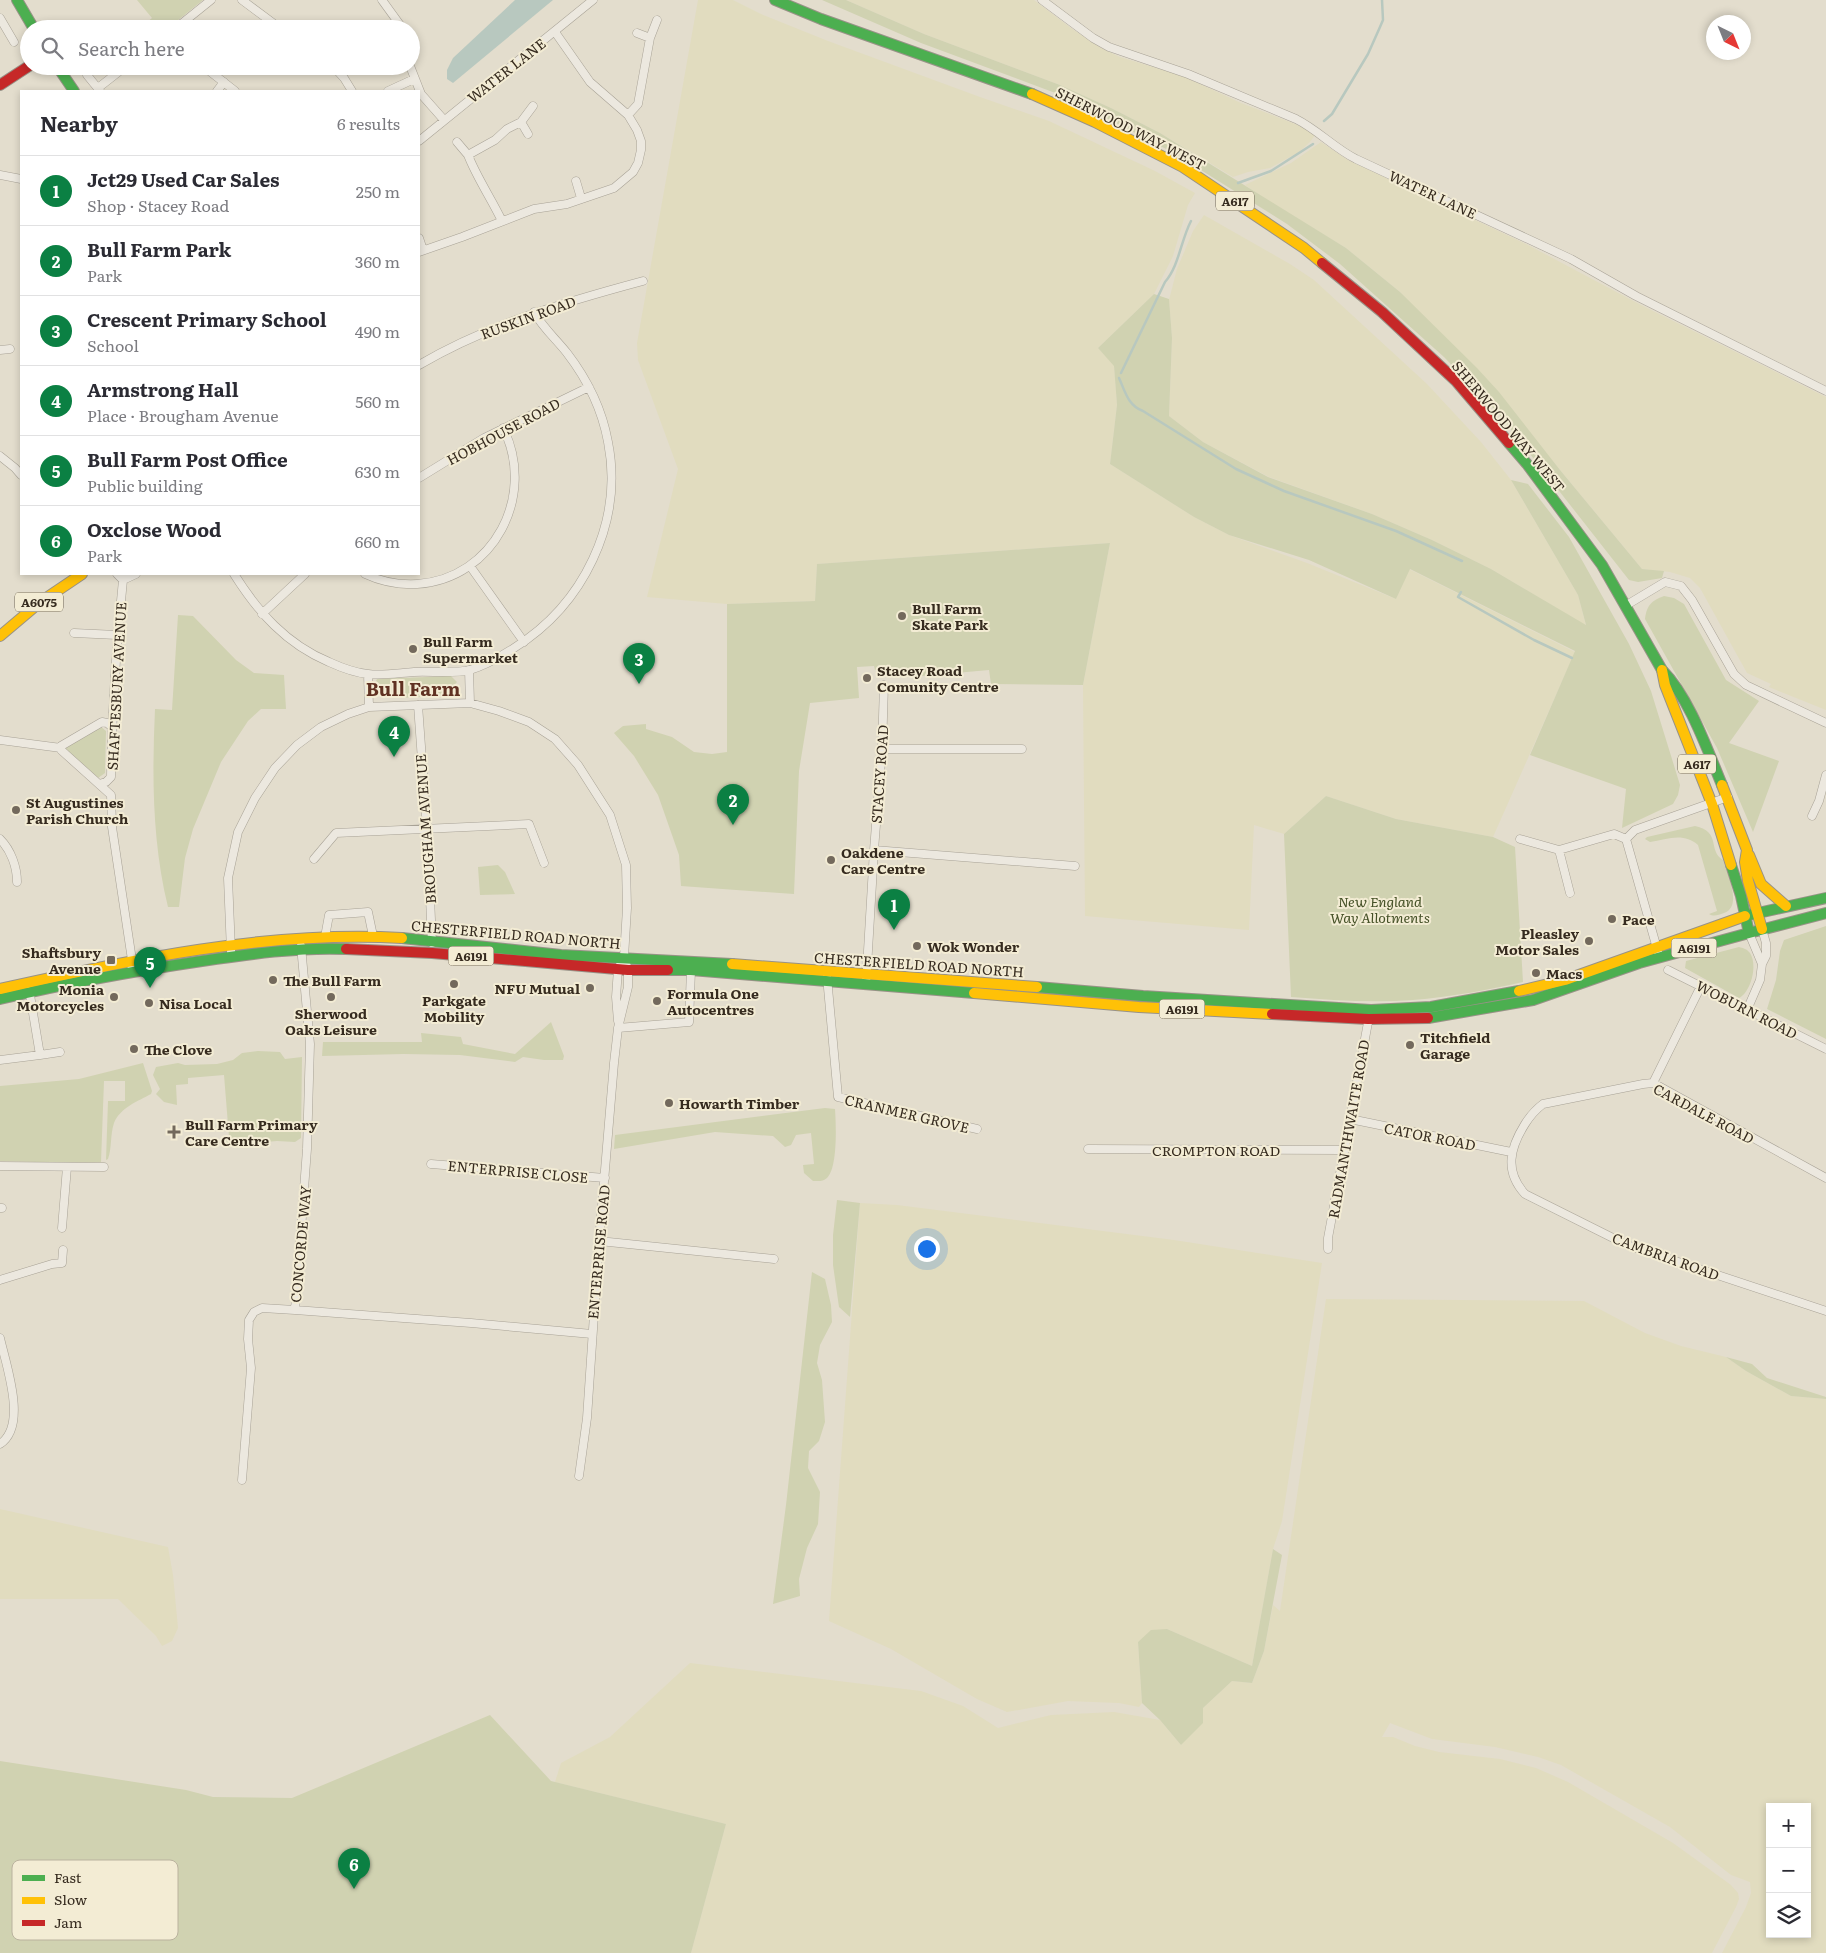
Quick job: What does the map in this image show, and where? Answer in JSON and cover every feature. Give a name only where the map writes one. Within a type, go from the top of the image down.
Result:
[{"type":"main road","points":[[17,0],[29,20]]},
{"type":"main road","name":"SHERWOOD WAY WEST","points":[[775,0],[821,19],[1011,86],[1095,122],[1183,167],[1304,248],[1382,312],[1456,380],[1527,464],[1602,566],[1662,670],[1678,689],[1703,738],[1728,797],[1747,850],[1745,862],[1748,881],[1762,929]]},
{"type":"main road","points":[[0,84],[20,72]]},
{"type":"main road","points":[[63,75],[73,90]]},
{"type":"main road","name":"A6075","points":[[0,636],[32,607],[76,575]]},
{"type":"main road","name":"SHERWOOD WAY WEST","points":[[1662,670],[1665,685],[1712,804],[1741,896],[1749,933]]},
{"type":"main road","name":"A617","points":[[1747,850],[1761,884],[1786,906]]},
{"type":"main road","name":"CHESTERFIELD ROAD NORTH","points":[[0,989],[68,983],[232,957],[301,945],[325,937],[373,936],[476,944],[517,951],[602,958],[624,957],[826,970],[1431,1018],[1533,1000],[1658,952],[1727,921],[1826,898]]},
{"type":"main road","name":"CHESTERFIELD ROAD NORTH","points":[[1658,952],[1749,933],[1826,913]]},
{"type":"main road","name":"CHESTERFIELD ROAD NORTH","points":[[0,999],[28,987],[132,960],[230,946],[301,945],[432,953],[623,969],[691,970],[1139,1007],[1218,1011],[1370,1014]]},
{"type":"main road","points":[[1031,998],[1032,986]]},
{"type":"main road","points":[[1218,1011],[1219,1000]]},
{"type":"street","points":[[186,20],[212,0]]},
{"type":"street","points":[[242,0],[269,20]]},
{"type":"street","points":[[382,0],[396,20]]},
{"type":"street","name":"WATER LANE","points":[[420,140],[593,0]]},
{"type":"street","name":"WATER LANE","points":[[1042,0],[1093,38],[1109,47],[1188,74],[1296,119],[1317,131],[1344,153],[1571,259],[1636,296],[1826,390]]},
{"type":"street","points":[[0,18],[14,42]]},
{"type":"street","points":[[628,115],[638,104],[650,38],[657,20]]},
{"type":"street","points":[[421,251],[534,209],[567,204],[614,188],[633,172],[638,163],[641,142],[638,130],[628,115],[590,82],[555,32]]},
{"type":"street","points":[[637,33],[650,38]]},
{"type":"street","points":[[87,75],[99,90],[116,75]]},
{"type":"street","points":[[215,75],[234,90]]},
{"type":"street","points":[[341,75],[351,90]]},
{"type":"street","points":[[413,75],[419,90]]},
{"type":"street","points":[[390,90],[414,79]]},
{"type":"street","points":[[218,90],[224,82]]},
{"type":"street","points":[[420,92],[444,120]]},
{"type":"street","points":[[468,155],[495,140],[507,129],[521,122],[533,106]]},
{"type":"street","points":[[521,122],[528,134]]},
{"type":"street","points":[[457,142],[468,155],[476,174],[502,221]]},
{"type":"street","points":[[0,175],[20,179]]},
{"type":"street","points":[[576,181],[581,198]]},
{"type":"street","name":"RUSKIN ROAD","points":[[420,364],[463,341],[534,312],[643,281]]},
{"type":"street","points":[[235,575],[262,614],[272,625],[296,644],[328,662],[368,674],[469,670],[498,658],[545,626],[573,596],[587,572],[604,528],[610,502],[611,473],[608,442],[589,387],[580,371],[543,327],[534,312]]},
{"type":"street","points":[[0,350],[10,349]]},
{"type":"street","name":"HOBHOUSE ROAD","points":[[420,477],[459,452],[503,428],[589,387]]},
{"type":"street","points":[[367,575],[376,580],[400,585],[442,580],[470,566],[492,544],[505,525],[514,490],[514,456],[503,428]]},
{"type":"street","points":[[0,456],[20,474]]},
{"type":"street","points":[[15,468],[20,461]]},
{"type":"street","points":[[470,566],[524,642]]},
{"type":"street","points":[[262,614],[304,575]]},
{"type":"street","name":"SHAFTESBURY AVENUE","points":[[99,784],[106,782],[111,777],[120,577]]},
{"type":"street","points":[[1625,606],[1665,582],[1681,586],[1692,600],[1734,674],[1746,685],[1826,723]]},
{"type":"street","points":[[74,633],[117,635]]},
{"type":"street","points":[[469,670],[470,703]]},
{"type":"street","points":[[368,674],[370,707]]},
{"type":"street","name":"STACEY ROAD","points":[[866,984],[882,749],[884,684]]},
{"type":"street","points":[[232,957],[228,878],[238,832],[254,798],[274,768],[297,745],[321,728],[348,714],[370,707],[470,703],[500,711],[529,722],[555,739],[578,764],[610,814],[626,865],[627,908],[623,969]]},
{"type":"street","name":"BROUGHAM AVENUE","points":[[418,705],[427,829],[432,953]]},
{"type":"street","points":[[0,740],[61,748],[102,722],[112,727]]},
{"type":"street","points":[[61,748],[99,784]]},
{"type":"street","points":[[882,749],[1022,749]]},
{"type":"street","points":[[1812,816],[1822,802],[1826,775]]},
{"type":"street","name":"SHAFTESBURY AVENUE","points":[[99,784],[111,795],[112,827],[132,960]]},
{"type":"street","points":[[1626,839],[1635,830],[1728,797]]},
{"type":"street","points":[[314,859],[336,833],[529,824],[544,863]]},
{"type":"street","points":[[1520,839],[1559,850],[1614,834],[1626,839]]},
{"type":"street","points":[[1626,839],[1658,952]]},
{"type":"street","points":[[0,840],[6,844],[12,857],[17,882]]},
{"type":"street","points":[[874,850],[1075,866]]},
{"type":"street","points":[[1559,850],[1570,893]]},
{"type":"street","points":[[325,937],[329,915],[368,912],[373,936]]},
{"type":"street","points":[[1747,1010],[1760,980],[1762,964],[1766,956],[1766,943],[1762,929]]},
{"type":"street","points":[[1749,933],[1762,964]]},
{"type":"street","name":"CONCORDE WAY","points":[[301,945],[310,1044],[307,1149],[294,1310],[592,1334]]},
{"type":"street","points":[[129,972],[132,960]]},
{"type":"street","name":"ENTERPRISE ROAD","points":[[579,1476],[587,1418],[604,1178],[618,1028],[626,1002],[623,969]]},
{"type":"street","points":[[618,1028],[689,1022],[691,970]]},
{"type":"street","points":[[826,970],[827,981]]},
{"type":"street","name":"WOBURN ROAD","points":[[1668,970],[1826,1049]]},
{"type":"street","name":"CRANMER GROVE","points":[[827,981],[838,1097],[976,1129]]},
{"type":"street","points":[[1653,1083],[1701,986]]},
{"type":"street","points":[[28,987],[40,1055]]},
{"type":"street","name":"RADMANTHWAITE ROAD","points":[[1328,1249],[1328,1238],[1370,1014]]},
{"type":"street","points":[[0,1060],[60,1052]]},
{"type":"street","name":"CARDALE ROAD","points":[[1511,1152],[1515,1140],[1532,1113],[1543,1104],[1653,1083],[1826,1178]]},
{"type":"street","name":"CATOR ROAD","points":[[1350,1119],[1511,1152]]},
{"type":"street","name":"CROMPTON ROAD","points":[[1088,1149],[1344,1150]]},
{"type":"street","name":"CAMBRIA ROAD","points":[[1511,1152],[1512,1166],[1519,1187],[1525,1194],[1627,1245],[1826,1311]]},
{"type":"street","name":"ENTERPRISE CLOSE","points":[[431,1164],[604,1178]]},
{"type":"street","points":[[0,1166],[104,1167]]},
{"type":"street","points":[[62,1228],[67,1167]]},
{"type":"street","points":[[599,1241],[774,1259]]},
{"type":"street","points":[[2,1279],[52,1264],[62,1263],[63,1250]]},
{"type":"street","points":[[242,1480],[251,1368],[248,1339],[249,1320],[254,1312],[262,1308],[294,1310]]},
{"type":"street","points":[[0,1338],[15,1416],[12,1429],[6,1440],[0,1444]]},
{"type":"shaded area","points":[[515,0],[553,0],[453,83],[447,79],[447,70],[453,58]]},
{"type":"shaded area","points":[[698,0],[733,0],[761,14],[828,41],[1049,121],[1155,171],[1195,193],[1188,205],[1173,256],[1154,294],[1098,348],[1114,365],[1117,405],[1110,464],[1194,517],[1229,535],[1307,563],[1396,599],[1409,569],[1575,652],[1493,837],[1396,819],[1326,796],[1284,834],[1254,825],[1249,930],[1085,916],[1083,685],[1110,543],[817,564],[815,601],[727,604],[647,597],[678,469],[638,360],[637,343]]},
{"type":"shaded area","points":[[846,0],[1034,0],[1101,48],[1120,57],[1183,76],[1241,103],[1303,127],[1315,135],[1299,152],[1270,168],[1233,177],[1160,133],[1111,108],[1060,85],[924,34]]},
{"type":"shaded area","points":[[1321,142],[1348,160],[1528,245],[1641,305],[1826,397],[1826,710],[1769,687],[1771,684],[1747,673],[1700,588],[1690,578],[1670,572],[1642,569],[1560,470],[1400,292],[1346,248],[1245,185],[1291,163]]},
{"type":"shaded area","points":[[1204,215],[1290,264],[1314,280],[1427,384],[1481,442],[1511,480],[1578,595],[1586,626],[1491,569],[1432,540],[1372,514],[1269,477],[1203,442],[1169,416],[1172,338],[1169,300],[1177,269],[1193,231]]},
{"type":"shaded area","points":[[860,1203],[897,1205],[1174,1240],[1322,1263],[1282,1521],[1273,1549],[1252,1666],[1167,1629],[1138,1642],[1142,1703],[1139,1707],[1119,1703],[1068,1701],[1007,1712],[977,1699],[891,1649],[829,1621]]},
{"type":"shaded area","points":[[1326,1299],[1584,1301],[1645,1333],[1681,1346],[1726,1357],[1746,1371],[1791,1396],[1826,1399],[1826,1953],[1722,1953],[1746,1907],[1751,1893],[1750,1882],[1731,1875],[1670,1827],[1561,1765],[1538,1757],[1495,1747],[1432,1739],[1390,1723],[1382,1737],[1393,1737],[1415,1746],[1439,1752],[1500,1759],[1536,1768],[1568,1782],[1673,1843],[1731,1885],[1738,1893],[1739,1899],[1736,1907],[1712,1953],[691,1953],[726,1824],[555,1782],[561,1763],[610,1737],[690,1663],[921,1691],[963,1706],[998,1728],[1051,1715],[1114,1712],[1160,1720],[1181,1745],[1203,1708],[1232,1681],[1252,1683],[1264,1651],[1273,1605],[1280,1611]]},
{"type":"shaded area","points":[[0,1509],[168,1547],[173,1575],[178,1628],[172,1641],[162,1646],[156,1636],[118,1599],[0,1599]]},
{"type":"green space","points":[[137,0],[203,0],[178,20],[150,20],[152,18]]},
{"type":"green space","points":[[822,0],[846,0],[924,34],[1060,85],[1111,108],[1160,133],[1346,248],[1400,292],[1477,368],[1499,392],[1560,470],[1642,569],[1664,571],[1662,578],[1638,582],[1629,580],[1498,413],[1444,357],[1340,264],[1287,224],[1172,152],[1058,94],[921,43]]},
{"type":"green space","points":[[1154,294],[1169,299],[1172,338],[1169,416],[1203,442],[1268,477],[1372,514],[1432,540],[1491,569],[1586,625],[1578,595],[1511,480],[1528,484],[1569,537],[1629,644],[1651,691],[1680,785],[1678,795],[1673,804],[1622,828],[1626,789],[1530,755],[1575,651],[1410,569],[1396,599],[1309,560],[1229,535],[1194,517],[1110,464],[1117,405],[1114,366],[1098,348]]},
{"type":"green space","points":[[1110,543],[1083,685],[991,684],[989,670],[911,677],[911,668],[875,670],[874,666],[857,667],[859,698],[810,703],[799,771],[794,894],[681,886],[679,855],[658,795],[634,756],[614,733],[623,726],[646,724],[646,729],[672,737],[694,752],[712,754],[727,752],[727,604],[815,601],[817,564]]},
{"type":"green space","points":[[1664,596],[1674,598],[1684,604],[1726,680],[1759,701],[1729,743],[1779,761],[1753,832],[1717,748],[1645,619],[1650,604]]},
{"type":"green space","points":[[178,615],[193,616],[236,660],[254,673],[284,675],[286,709],[261,709],[248,721],[221,762],[193,829],[185,858],[179,907],[168,907],[156,833],[154,734],[155,709],[172,710]]},
{"type":"green space","points":[[451,676],[457,682],[444,696],[397,698],[376,681],[377,679]]},
{"type":"green space","points":[[100,726],[106,731],[105,773],[98,778],[66,750],[66,746]]},
{"type":"green space","name":"New England Way Allotments","points":[[1326,796],[1396,819],[1493,837],[1515,847],[1523,982],[1469,993],[1398,1001],[1291,997],[1284,834]]},
{"type":"green space","points":[[1695,826],[1709,832],[1718,856],[1723,860],[1730,881],[1733,897],[1732,904],[1730,909],[1718,915],[1709,914],[1717,911],[1698,845],[1693,841],[1681,838],[1669,838],[1650,842],[1645,839]]},
{"type":"green space","points":[[498,865],[505,872],[515,894],[480,895],[478,867]]},
{"type":"green space","points":[[1826,926],[1826,1039],[1767,1009],[1776,980],[1780,951],[1784,940]]},
{"type":"green space","points":[[1739,947],[1750,953],[1753,971],[1747,990],[1739,998],[1685,968],[1686,961]]},
{"type":"green space","points":[[551,1022],[564,1056],[563,1060],[523,1057],[515,1062],[460,1055],[404,1054],[322,1056],[323,1042],[422,1042],[421,1033],[461,1037],[463,1044],[515,1054]]},
{"type":"green space","points":[[258,1051],[280,1052],[285,1059],[302,1057],[301,1138],[295,1142],[277,1141],[232,1145],[227,1143],[226,1138],[229,1137],[224,1075],[188,1078],[188,1084],[176,1085],[177,1105],[164,1102],[156,1094],[160,1089],[153,1075],[156,1067],[178,1063],[185,1065],[217,1064],[233,1060],[242,1053]]},
{"type":"green space","points":[[143,1063],[152,1091],[151,1094],[130,1105],[120,1113],[114,1123],[108,1159],[106,1160],[108,1101],[125,1101],[125,1081],[104,1081],[101,1162],[0,1161],[0,1086],[79,1079]]},
{"type":"green space","points":[[825,1108],[835,1109],[836,1145],[831,1173],[822,1181],[813,1181],[804,1173],[803,1165],[814,1164],[811,1133],[796,1135],[791,1145],[785,1147],[773,1136],[715,1132],[614,1149],[615,1135]]},
{"type":"green space","points":[[837,1200],[860,1203],[850,1317],[839,1307],[833,1265],[833,1235]]},
{"type":"green space","points":[[812,1272],[825,1279],[831,1305],[832,1322],[820,1345],[817,1363],[822,1380],[825,1422],[819,1441],[809,1451],[808,1468],[820,1492],[818,1524],[807,1548],[799,1579],[800,1596],[773,1604],[786,1505]]},
{"type":"green space","points":[[1726,1357],[1752,1364],[1767,1378],[1826,1397],[1826,1399],[1791,1396],[1746,1371]]},
{"type":"green space","points":[[1273,1549],[1282,1555],[1264,1651],[1252,1683],[1232,1681],[1203,1708],[1203,1723],[1181,1745],[1160,1720],[1142,1703],[1138,1642],[1151,1630],[1167,1629],[1252,1666]]},
{"type":"green space","points":[[490,1715],[551,1781],[726,1824],[691,1953],[0,1953],[0,1761],[186,1790],[213,1797],[292,1798]]},
{"type":"waterway","points":[[1324,121],[1332,114],[1368,54],[1383,20],[1382,0]]},
{"type":"waterway","points":[[1238,183],[1271,171],[1313,144]]},
{"type":"waterway","points":[[1121,373],[1165,282],[1174,268],[1191,221]]},
{"type":"waterway","points":[[1119,378],[1130,402],[1134,406],[1236,469],[1284,491],[1396,531],[1462,561]]},
{"type":"waterway","points":[[1461,592],[1458,597],[1534,640],[1572,658]]},
{"type":"traffic: fast","points":[[17,0],[29,20]]},
{"type":"traffic: fast","points":[[775,0],[821,19],[1032,94]]},
{"type":"traffic: fast","points":[[63,75],[73,90]]},
{"type":"traffic: fast","points":[[1509,443],[1527,464],[1602,565],[1662,670],[1681,694],[1704,740],[1722,785]]},
{"type":"traffic: fast","points":[[1731,865],[1741,896],[1749,933],[1826,913]]},
{"type":"traffic: fast","points":[[1749,915],[1826,898]]},
{"type":"traffic: fast","points":[[1428,1018],[1533,1000],[1639,963],[1749,933]]},
{"type":"traffic: fast","points":[[402,938],[561,955],[732,964]]},
{"type":"traffic: fast","points":[[0,999],[101,978],[220,958],[292,950],[346,949]]},
{"type":"traffic: fast","points":[[668,970],[691,970],[974,993]]},
{"type":"traffic: fast","points":[[1037,987],[1143,996],[1371,1010],[1431,1007],[1519,991]]},
{"type":"traffic: slow","points":[[1032,94],[1095,122],[1183,167],[1304,248],[1322,263]]},
{"type":"traffic: slow","points":[[0,636],[39,603],[81,575]]},
{"type":"traffic: slow","points":[[1662,670],[1665,685],[1712,804],[1731,865]]},
{"type":"traffic: slow","points":[[1722,785],[1747,850],[1745,862],[1748,881],[1762,929]]},
{"type":"traffic: slow","points":[[1749,855],[1761,884],[1786,906]]},
{"type":"traffic: slow","points":[[1519,991],[1565,980],[1745,916]]},
{"type":"traffic: slow","points":[[0,989],[149,958],[251,943],[352,937],[402,938]]},
{"type":"traffic: slow","points":[[732,964],[1037,987]]},
{"type":"traffic: slow","points":[[974,993],[1139,1007],[1272,1014]]},
{"type":"traffic: jam","points":[[0,85],[20,72]]},
{"type":"traffic: jam","points":[[1322,263],[1382,312],[1456,381],[1509,443]]},
{"type":"traffic: jam","points":[[346,949],[432,953],[628,970],[668,970]]},
{"type":"traffic: jam","points":[[1272,1014],[1368,1019],[1428,1018]]},
{"type":"place","name":"Bull Farm Skate Park","points":[[902,616]]},
{"type":"place","name":"Bull Farm Supermarket","points":[[413,649]]},
{"type":"place","name":"Stacey Road Comunity Centre","points":[[867,678]]},
{"type":"place","name":"Crescent Primary School","points":[[639,684]]},
{"type":"place","name":"Armstrong Hall","points":[[394,757]]},
{"type":"place","name":"St Augustines Parish Church","points":[[16,810]]},
{"type":"place","name":"Bull Farm Park","points":[[733,825]]},
{"type":"place","name":"Oakdene Care Centre","points":[[831,860]]},
{"type":"place","name":"Pace","points":[[1612,919]]},
{"type":"place","name":"Jct29 Used Car Sales","points":[[894,930]]},
{"type":"place","name":"Pleasley Motor Sales","points":[[1589,941]]},
{"type":"place","name":"Wok Wonder","points":[[917,946]]},
{"type":"place","name":"Shaftsbury Avenue","points":[[111,960]]},
{"type":"place","name":"Macs","points":[[1536,973]]},
{"type":"place","name":"The Bull Farm","points":[[273,980]]},
{"type":"place","name":"Parkgate Mobility","points":[[454,984]]},
{"type":"place","name":"Bull Farm Post Office","points":[[150,988]]},
{"type":"place","name":"NFU Mutual","points":[[590,988]]},
{"type":"place","name":"Monia Motorcycles","points":[[114,997]]},
{"type":"place","name":"Sherwood Oaks Leisure","points":[[331,997]]},
{"type":"place","name":"Formula One Autocentres","points":[[657,1001]]},
{"type":"place","name":"Nisa Local","points":[[149,1003]]},
{"type":"place","name":"Titchfield Garage","points":[[1410,1045]]},
{"type":"place","name":"The Clove","points":[[134,1049]]},
{"type":"place","name":"Howarth Timber","points":[[669,1103]]},
{"type":"place","name":"Bull Farm Primary Care Centre","points":[[174,1132]]},
{"type":"place","name":"Oxclose Wood","points":[[354,1889]]},
{"type":"district","name":"Bull Farm","points":[[413,688]]}]
